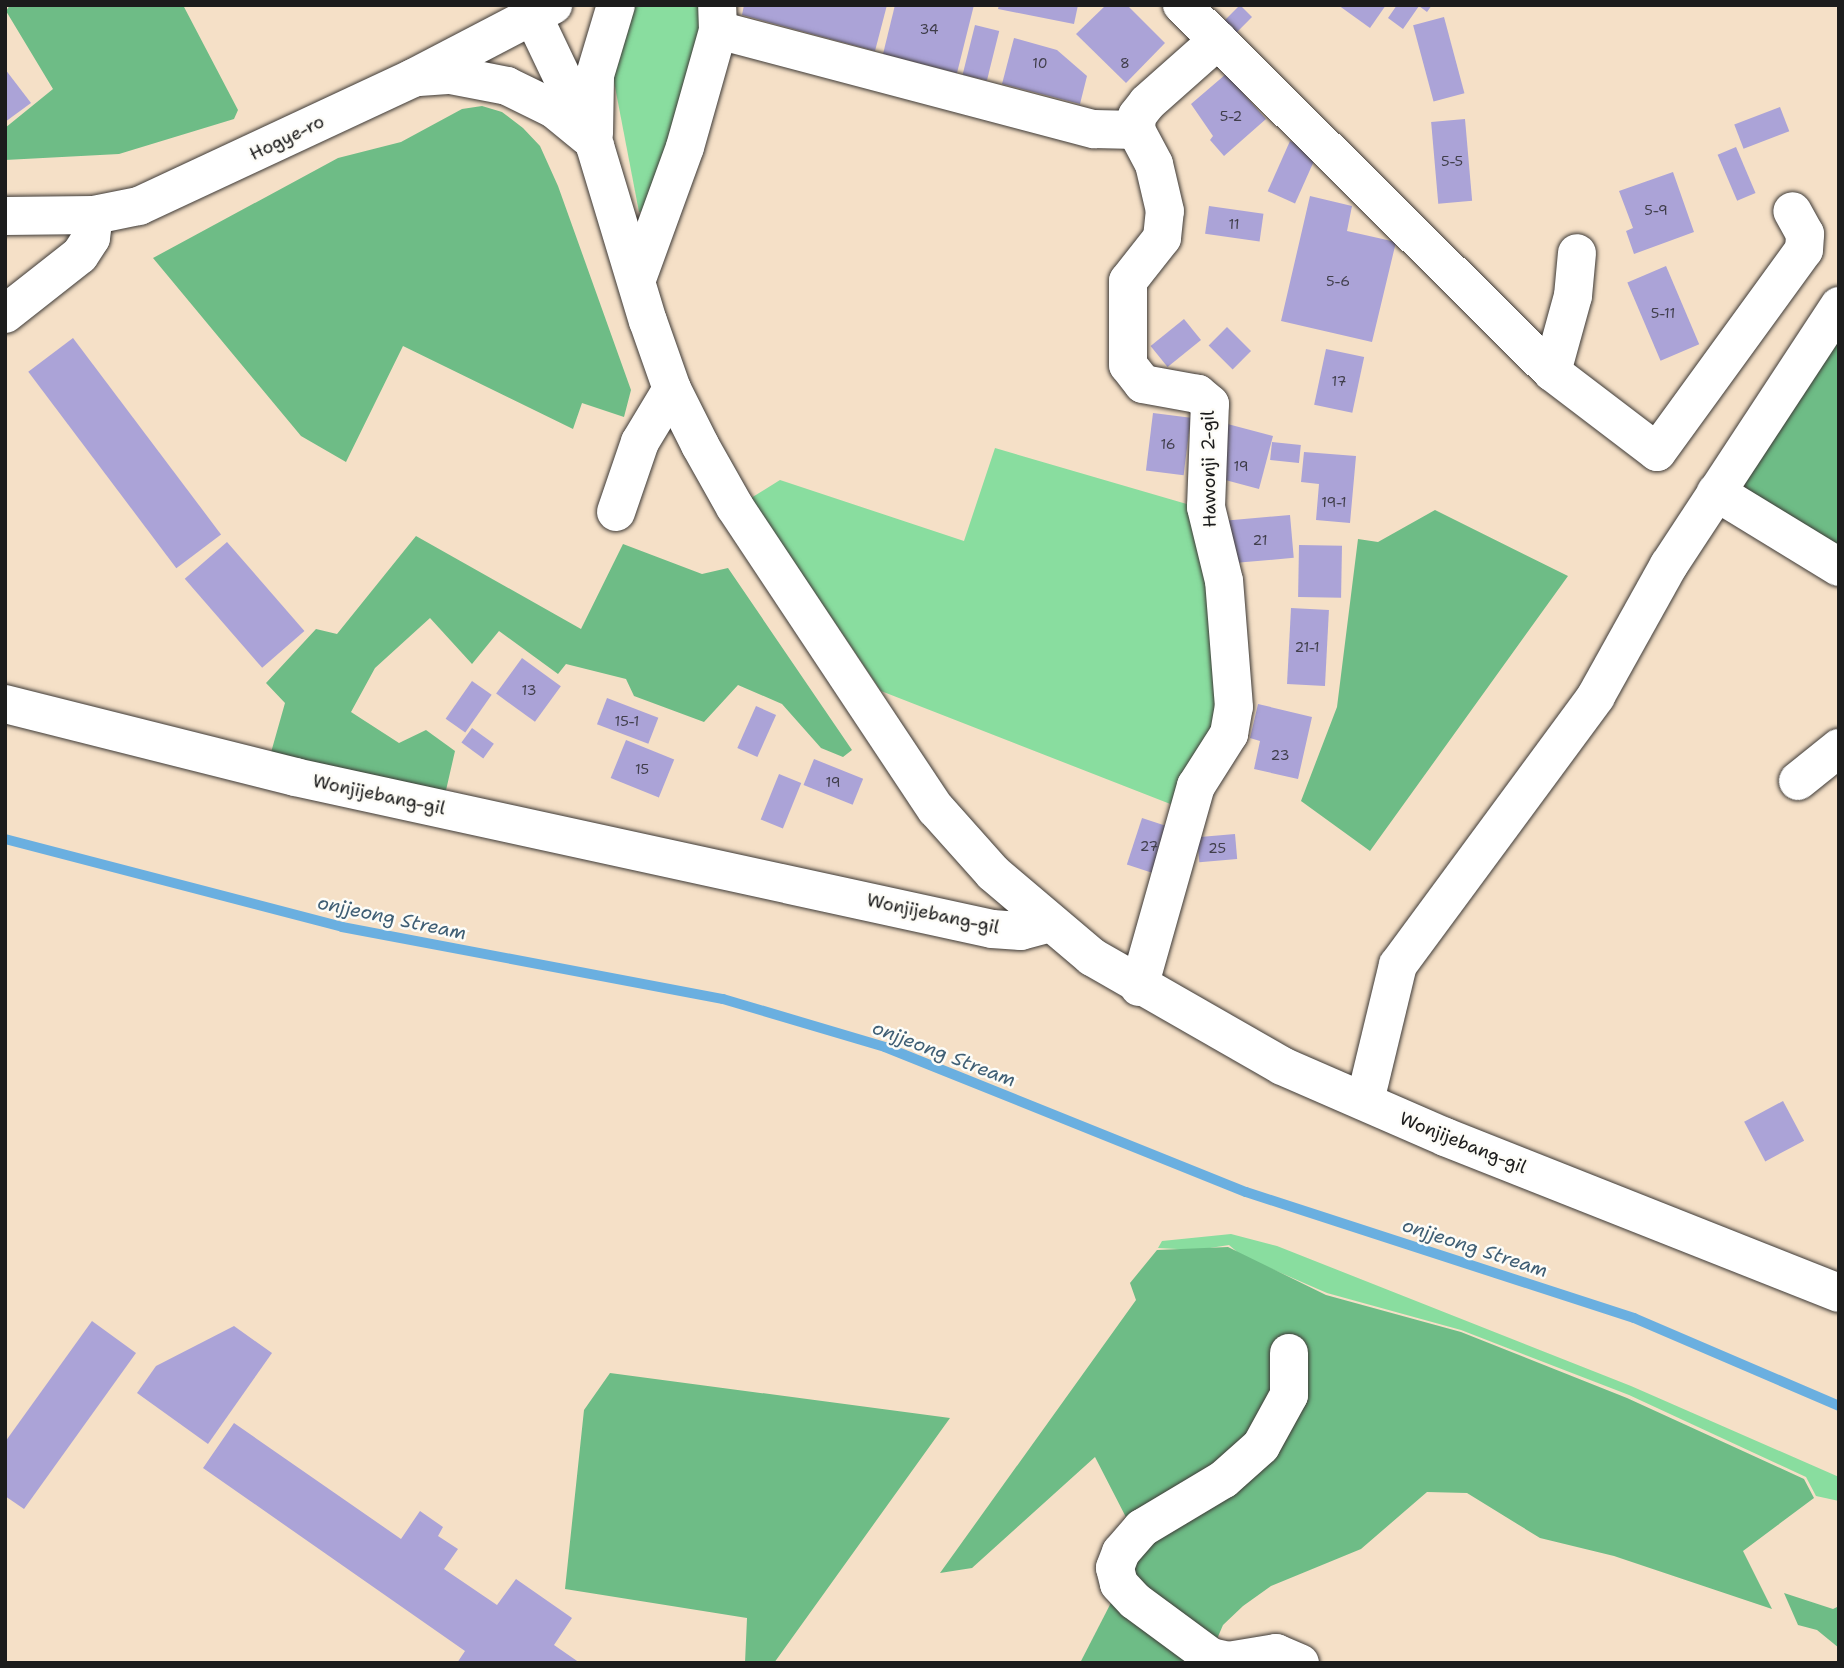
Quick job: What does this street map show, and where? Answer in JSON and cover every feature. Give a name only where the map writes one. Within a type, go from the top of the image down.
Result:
[{"type":"street","points":[[595,146],[595,75],[616,5]]},
{"type":"street","points":[[1182,5],[1552,372],[1657,452],[1798,261],[1805,234],[1792,211]]},
{"type":"street","points":[[543,11],[595,146],[672,389],[735,507],[936,809],[993,873],[1048,924]]},
{"type":"street","name":"Hogye-ro","points":[[9,216],[94,215],[139,206],[413,78],[543,11]]},
{"type":"street","points":[[637,279],[685,147],[718,18],[1094,129],[1136,130],[1137,116],[1147,103],[1218,40]]},
{"type":"street","points":[[413,78],[450,75],[507,86],[562,114],[595,146]]},
{"type":"street","name":"Hawonji 2-gil","points":[[1136,130],[1154,164],[1165,211],[1162,238],[1128,281],[1128,365],[1143,384],[1198,394],[1210,404],[1206,507],[1224,581],[1234,707],[1229,734],[1196,786],[1139,987]]},
{"type":"street","points":[[5,314],[80,255],[90,238],[94,215]]},
{"type":"street","points":[[1552,372],[1573,296],[1577,253]]},
{"type":"street","points":[[1365,1101],[1398,965],[1596,696],[1717,492],[1839,306]]},
{"type":"street","points":[[616,512],[640,442],[672,389]]},
{"type":"street","points":[[1717,492],[1839,567]]},
{"type":"street","name":"Wonjijebang-gil","points":[[5,704],[295,777],[992,929],[1021,931],[1048,924],[1139,987],[1282,1066],[1365,1101],[1832,1279]]},
{"type":"street","points":[[1798,781],[1839,748]]},
{"type":"street","points":[[1289,1353],[1289,1395],[1261,1446],[1223,1479],[1142,1528],[1121,1552],[1115,1568],[1119,1584],[1135,1601],[1210,1657],[1228,1661],[1276,1653],[1300,1663]]},
{"type":"green space","points":[[10,5],[183,5],[238,110],[234,119],[119,154],[5,160],[5,128],[53,89],[6,11]]},
{"type":"green space","points":[[634,5],[701,5],[702,32],[649,210],[639,212],[611,66]]},
{"type":"green space","points":[[482,106],[502,112],[540,146],[558,186],[631,390],[624,417],[582,403],[573,429],[403,346],[346,462],[301,436],[153,258],[338,158],[401,142],[462,109]]},
{"type":"green space","points":[[1839,324],[1839,557],[1747,503],[1744,483]]},
{"type":"green space","points":[[995,448],[1197,507],[1228,704],[1178,807],[881,691],[751,498],[780,480],[964,541]]},
{"type":"green space","points":[[1435,510],[1568,576],[1370,851],[1301,801],[1337,707],[1358,539],[1378,542]]},
{"type":"green space","points":[[416,536],[581,629],[623,544],[702,574],[728,568],[852,750],[843,757],[821,748],[782,704],[738,685],[704,722],[634,696],[626,679],[566,664],[558,674],[499,631],[472,664],[430,618],[375,668],[351,712],[399,743],[426,730],[455,751],[444,799],[270,756],[285,703],[266,683],[316,629],[337,634]]},
{"type":"green space","points":[[1231,1234],[1277,1246],[1631,1386],[1839,1477],[1839,1501],[1816,1496],[1806,1477],[1629,1395],[1461,1330],[1327,1293],[1242,1256],[1229,1245],[1197,1250],[1158,1248],[1162,1241]]},
{"type":"green space","points":[[1228,1247],[1326,1295],[1461,1332],[1627,1398],[1804,1479],[1814,1498],[1743,1551],[1772,1609],[1614,1556],[1540,1538],[1467,1493],[1427,1492],[1361,1549],[1271,1586],[1243,1606],[1223,1625],[1211,1653],[1130,1583],[1131,1527],[1095,1457],[972,1568],[940,1573],[1136,1300],[1130,1283],[1157,1250]]},
{"type":"green space","points":[[610,1373],[950,1418],[774,1663],[745,1663],[747,1618],[565,1589],[584,1410]]},
{"type":"green space","points":[[1784,1593],[1833,1609],[1839,1606],[1839,1648],[1817,1630],[1798,1625]]},
{"type":"green space","points":[[1115,1595],[1201,1663],[1080,1663]]},
{"type":"building","points":[[744,5],[887,5],[875,51],[742,15]]},
{"type":"building","points":[[895,5],[974,5],[957,73],[883,54]]},
{"type":"building","points":[[999,5],[1078,5],[1074,24],[998,9]]},
{"type":"building","points":[[1106,5],[1127,5],[1165,43],[1126,83],[1076,34]]},
{"type":"building","points":[[1240,5],[1252,17],[1234,35],[1222,23]]},
{"type":"building","points":[[1338,5],[1386,5],[1370,28]]},
{"type":"building","points":[[1397,5],[1432,5],[1427,12],[1419,6],[1403,29],[1388,18]]},
{"type":"building","points":[[1444,17],[1464,93],[1434,102],[1413,25]]},
{"type":"building","points":[[975,25],[999,31],[987,81],[963,74]]},
{"type":"building","points":[[1014,38],[1057,50],[1087,76],[1080,104],[1002,84]]},
{"type":"building","points":[[5,69],[31,103],[5,122]]},
{"type":"building","points":[[1226,74],[1266,119],[1224,156],[1210,140],[1213,136],[1191,104]]},
{"type":"building","points":[[1780,107],[1789,131],[1744,149],[1734,125]]},
{"type":"building","points":[[1465,119],[1472,201],[1438,204],[1431,122]]},
{"type":"building","points":[[1290,141],[1317,153],[1295,203],[1268,191]]},
{"type":"building","points":[[1736,147],[1756,193],[1737,201],[1718,155]]},
{"type":"building","points":[[1673,172],[1694,232],[1634,254],[1626,231],[1633,228],[1619,191]]},
{"type":"building","points":[[1310,196],[1352,206],[1347,231],[1396,242],[1372,342],[1281,321]]},
{"type":"building","points":[[1209,206],[1263,214],[1260,241],[1205,234]]},
{"type":"building","points":[[1666,266],[1699,344],[1661,361],[1627,282]]},
{"type":"building","points":[[1184,319],[1201,340],[1168,367],[1151,346]]},
{"type":"building","points":[[1227,327],[1251,351],[1233,369],[1209,345]]},
{"type":"building","points":[[73,338],[221,534],[176,568],[28,372]]},
{"type":"building","points":[[1326,349],[1364,357],[1352,413],[1314,405]]},
{"type":"building","points":[[1153,413],[1191,418],[1184,475],[1146,471]]},
{"type":"building","points":[[1220,422],[1273,436],[1259,489],[1214,477]]},
{"type":"building","points":[[1272,442],[1301,445],[1299,463],[1270,460]]},
{"type":"building","points":[[1304,452],[1356,456],[1350,523],[1316,520],[1319,484],[1301,482]]},
{"type":"building","points":[[1290,515],[1294,558],[1231,563],[1227,520]]},
{"type":"building","points":[[227,542],[304,631],[262,668],[185,579]]},
{"type":"building","points":[[1299,545],[1342,546],[1341,598],[1298,597]]},
{"type":"building","points":[[1291,608],[1329,610],[1325,686],[1287,684]]},
{"type":"building","points":[[522,658],[561,686],[535,722],[496,694]]},
{"type":"building","points":[[472,681],[492,695],[465,732],[446,719]]},
{"type":"building","points":[[607,698],[658,718],[648,744],[597,724]]},
{"type":"building","points":[[1258,704],[1312,717],[1298,779],[1254,769],[1260,741],[1250,738]]},
{"type":"building","points":[[756,706],[776,715],[757,757],[737,748]]},
{"type":"building","points":[[472,728],[494,744],[483,758],[461,743]]},
{"type":"building","points":[[626,740],[674,759],[659,797],[611,778]]},
{"type":"building","points":[[814,759],[863,779],[853,805],[804,785]]},
{"type":"building","points":[[779,774],[801,783],[783,828],[761,819]]},
{"type":"building","points":[[1142,818],[1172,828],[1157,874],[1127,865]]},
{"type":"building","points":[[1235,834],[1237,859],[1199,862],[1197,837]]},
{"type":"building","points":[[1783,1101],[1804,1141],[1765,1161],[1744,1122]]},
{"type":"building","points":[[92,1321],[136,1353],[24,1509],[5,1496],[5,1442]]},
{"type":"building","points":[[234,1326],[272,1353],[208,1444],[137,1393],[156,1366]]},
{"type":"building","points":[[234,1423],[401,1539],[420,1511],[443,1527],[438,1536],[458,1549],[444,1569],[497,1605],[516,1579],[572,1618],[554,1645],[580,1663],[457,1663],[465,1651],[203,1468]]},
{"type":"waterway","name":"onjjeong Stream","points":[[5,839],[342,927],[723,999],[885,1047],[1246,1192],[1634,1318],[1839,1406]]}]
